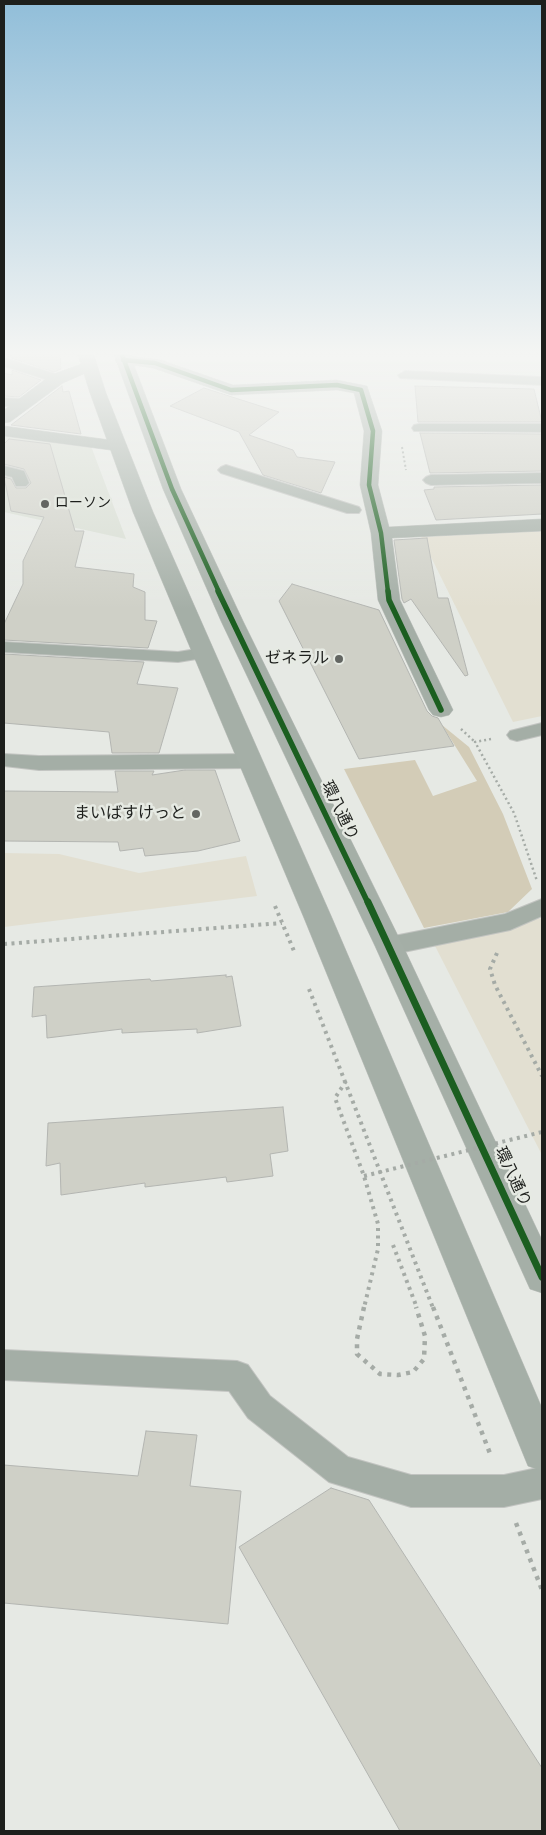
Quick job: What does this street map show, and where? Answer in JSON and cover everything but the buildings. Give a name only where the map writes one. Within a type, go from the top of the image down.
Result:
[{"type":"main road","points":[[115,438],[143,512],[318,918],[542,1452]]},
{"type":"main road","name":"環八通り","points":[[153,438],[172,489],[216,586],[390,946],[542,1277]]},
{"type":"street","points":[[62,438],[118,446]]},
{"type":"street","points":[[372,438],[369,485],[381,533],[389,600],[441,710]]},
{"type":"street","points":[[381,533],[542,525]]},
{"type":"lane","points":[[226,470],[352,510]]},
{"type":"lane","points":[[4,471],[19,474],[21,483]]},
{"type":"lane","points":[[431,480],[542,478]]},
{"type":"lane","points":[[4,647],[178,657],[203,653]]},
{"type":"lane","points":[[517,735],[542,729]]},
{"type":"lane","points":[[4,760],[39,763],[249,761]]},
{"type":"lane","points":[[390,946],[510,922],[541,898]]},
{"type":"lane","points":[[4,1365],[237,1376],[259,1406],[340,1472],[411,1491],[504,1491],[542,1483]]},
{"type":"path","points":[[517,735],[475,742],[514,813],[541,898]]},
{"type":"path","points":[[273,900],[296,956]]},
{"type":"path","points":[[4,944],[281,923],[318,918]]},
{"type":"path","points":[[510,922],[490,969],[495,985],[542,1076]]},
{"type":"path","points":[[307,983],[474,1409],[542,1590]]},
{"type":"path","points":[[346,1081],[335,1098],[364,1176],[378,1224],[378,1249],[357,1339],[357,1354],[366,1364],[380,1374],[398,1375],[413,1372],[424,1359],[426,1336],[422,1320],[393,1245]]},
{"type":"path","points":[[364,1176],[542,1132]]},
{"type":"shaded area","points":[[4,438],[25,438],[91,446],[126,539],[4,512]]},
{"type":"shaded area","points":[[542,530],[542,716],[513,722],[421,537]]},
{"type":"shaded area","points":[[442,725],[469,747],[503,814],[532,889],[508,912],[424,928],[344,769],[415,760],[433,796],[477,781]]},
{"type":"shaded area","points":[[4,853],[59,854],[139,873],[246,856],[257,896],[4,927]]},
{"type":"shaded area","points":[[542,918],[542,1155],[435,946]]},
{"type":"cycle path","points":[[153,438],[172,489],[232,621],[389,946],[542,1277]]},
{"type":"cycle path","points":[[373,438],[369,485],[381,533],[389,600],[441,710]]},
{"type":"place","name":"ローソン","points":[[45,504]]},
{"type":"place","name":"ゼネラル","points":[[339,659]]},
{"type":"place","name":"まいばすけっと","points":[[196,814]]}]
